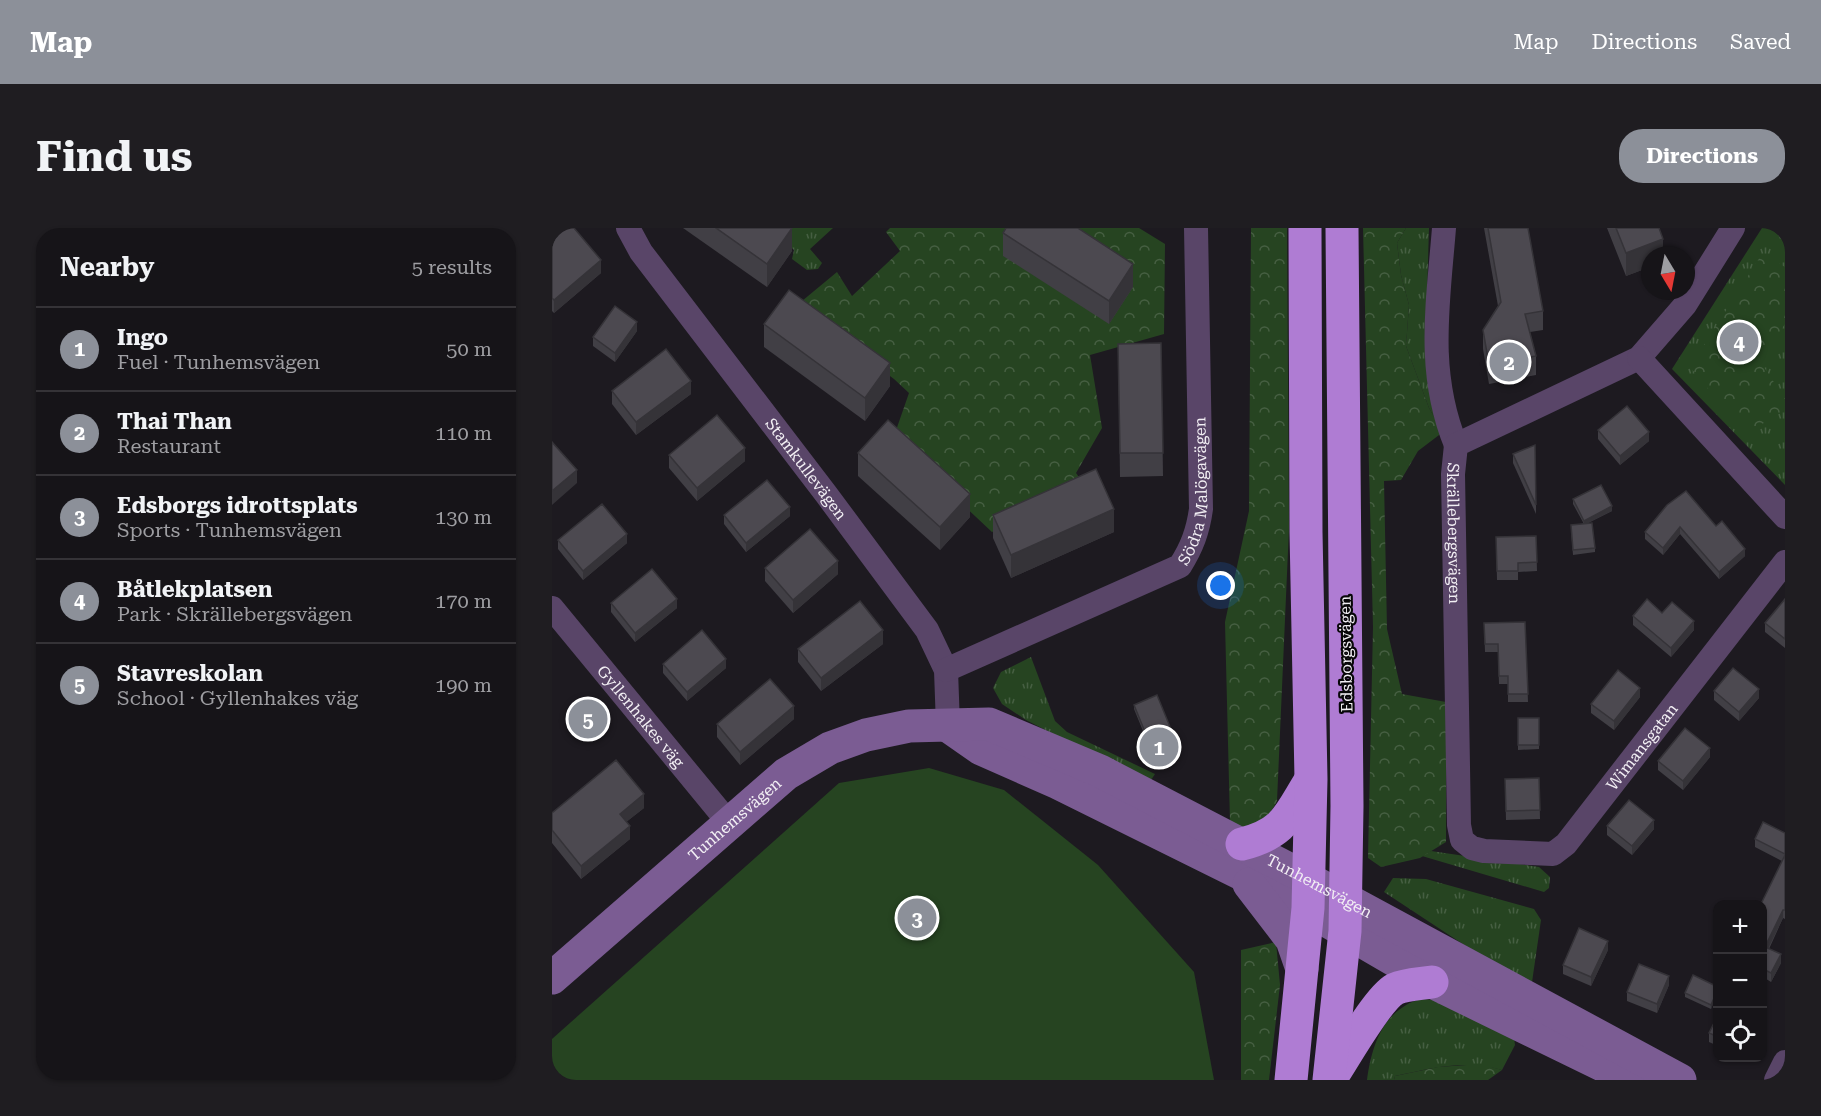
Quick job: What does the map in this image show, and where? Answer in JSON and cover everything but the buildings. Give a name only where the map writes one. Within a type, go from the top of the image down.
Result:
[{"type":"highway","points":[[1291,1080],[1308,893],[1311,779],[1306,532],[1305,228]]},
{"type":"highway","name":"Edsborgsvägen","points":[[1330,1080],[1345,915],[1347,806],[1341,228]]},
{"type":"highway","points":[[1240,858],[1281,826],[1311,779]]},
{"type":"highway","points":[[1330,1080],[1369,1019],[1392,990],[1407,985],[1432,982]]},
{"type":"street","name":"Stamkullevägen","points":[[628,228],[640,252],[927,630],[946,670],[948,726]]},
{"type":"street","name":"Södra Malögavägen","points":[[946,670],[1179,566],[1191,547],[1197,534],[1201,509],[1196,228]]},
{"type":"street","points":[[1444,228],[1435,357],[1441,403],[1456,445]]},
{"type":"street","name":"Skrällebergsvägen","points":[[1462,840],[1459,825],[1454,474],[1456,445],[1639,358],[1684,305],[1733,228]]},
{"type":"street","points":[[1639,358],[1785,517]]},
{"type":"street","name":"Wimansgatan","points":[[1462,840],[1472,848],[1520,854],[1553,854],[1566,844],[1785,562]]},
{"type":"street","name":"Gyllenhakes väg","points":[[552,608],[729,823]]},
{"type":"street","name":"Tunhemsvägen","points":[[552,978],[786,774],[830,748],[866,735],[909,726],[989,724],[1100,771],[1240,858],[1345,915],[1680,1080]]},
{"type":"street","points":[[1240,858],[1287,931],[1302,969]]},
{"type":"street","name":"Tunhemsvägen","points":[[1345,915],[1432,982],[1633,1080]]},
{"type":"street","points":[[1776,1080],[1785,1062]]},
{"type":"green space","points":[[770,228],[833,228],[810,249],[822,263],[818,269],[807,270],[792,259],[794,250]]},
{"type":"green space","points":[[890,228],[1139,228],[1165,244],[1164,334],[1090,355],[1102,428],[1076,473],[1088,490],[992,532],[893,439],[909,393],[894,379],[796,306],[837,272],[852,296],[900,251],[886,232]]},
{"type":"green space","points":[[1251,228],[1287,228],[1289,528],[1277,801],[1262,820],[1239,829],[1230,822],[1225,622],[1249,511]]},
{"type":"green space","points":[[1363,228],[1406,228],[1397,243],[1401,275],[1409,305],[1406,346],[1429,408],[1443,432],[1418,451],[1401,480],[1384,481],[1387,629],[1402,694],[1446,702],[1446,842],[1420,858],[1381,867],[1368,858],[1373,627]]},
{"type":"green space","points":[[1406,228],[1429,228],[1426,330],[1443,432],[1429,408],[1406,346],[1409,305],[1401,275],[1397,243]]},
{"type":"green space","points":[[1762,228],[1785,228],[1785,485],[1672,369]]},
{"type":"green space","points":[[1762,254],[1785,267],[1785,324],[1760,361],[1785,399],[1785,410],[1746,434],[1690,367]]},
{"type":"green space","points":[[1031,657],[1055,721],[1067,732],[1155,774],[1149,783],[1026,720],[1002,704],[993,688],[1001,672]]},
{"type":"green space","points":[[929,768],[1004,790],[1098,865],[1194,972],[1214,1080],[552,1080],[552,1039],[839,783]]},
{"type":"green space","points":[[1431,851],[1539,867],[1550,877],[1549,888],[1544,892],[1422,856]]},
{"type":"green space","points":[[1393,878],[1426,879],[1534,909],[1541,920],[1531,989],[1384,892]]},
{"type":"green space","points":[[1276,942],[1280,985],[1269,1080],[1241,1080],[1241,950]]},
{"type":"green space","points":[[1420,999],[1436,1000],[1514,1038],[1515,1045],[1502,1070],[1462,1065],[1422,1070],[1395,1076],[1394,1080],[1367,1080],[1376,1042],[1388,1020],[1407,1004]]},
{"type":"green space","points":[[1481,1064],[1502,1070],[1488,1080],[1394,1080],[1395,1076],[1438,1067]]},
{"type":"place","name":"Båtlekplatsen","points":[[1739,342]]},
{"type":"place","name":"Thai Than","points":[[1509,362]]},
{"type":"place","name":"Stavreskolan","points":[[588,719]]},
{"type":"place","name":"Ingo","points":[[1159,747]]},
{"type":"place","name":"Edsborgs idrottsplats","points":[[917,918]]}]
